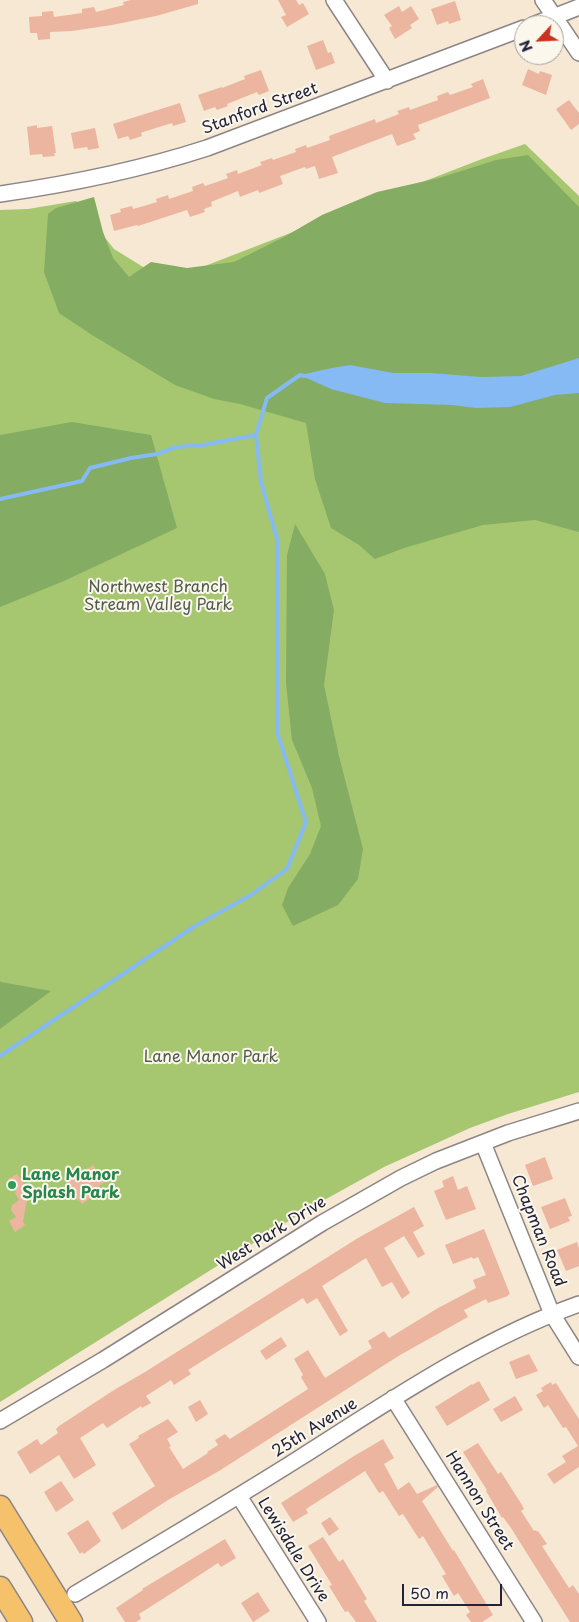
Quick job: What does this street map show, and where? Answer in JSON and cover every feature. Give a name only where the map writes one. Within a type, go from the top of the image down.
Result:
[{"type":"main road","points":[[0,1507],[72,1622]]},
{"type":"main road","points":[[0,1588],[20,1622]]},
{"type":"street","points":[[334,0],[387,81]]},
{"type":"street","points":[[543,0],[553,15]]},
{"type":"street","points":[[559,15],[579,7]]},
{"type":"street","points":[[564,31],[579,53]]},
{"type":"street","name":"Stanford Street","points":[[0,194],[83,181],[165,162],[387,81],[514,32]]},
{"type":"street","name":"West Park Drive","points":[[0,1421],[103,1360],[338,1214],[401,1178],[436,1161],[483,1143],[579,1111]]},
{"type":"street","name":"Chapman Road","points":[[483,1143],[552,1314],[579,1357]]},
{"type":"street","name":"25th Avenue","points":[[76,1594],[239,1496],[436,1372],[552,1314],[579,1304]]},
{"type":"street","name":"Hannon Street","points":[[393,1398],[534,1622]]},
{"type":"street","name":"Lewisdale Drive","points":[[239,1496],[318,1622]]},
{"type":"green space","points":[[525,144],[579,196],[579,1092],[470,1128],[384,1167],[308,1209],[0,1402],[0,210],[28,209],[76,201],[114,249],[166,281]]},
{"type":"green space","points":[[528,155],[579,207],[579,532],[535,520],[483,525],[404,548],[375,559],[359,545],[331,528],[315,479],[306,423],[240,404],[214,399],[175,385],[59,313],[44,272],[48,214],[56,208],[94,197],[103,232],[113,258],[129,277],[151,262],[187,268],[234,262],[284,237],[322,215],[377,192],[439,178],[496,160]]},
{"type":"green space","points":[[72,422],[151,435],[177,528],[64,581],[0,607],[0,435]]},
{"type":"green space","points":[[295,524],[325,574],[334,610],[324,685],[339,756],[363,849],[358,879],[338,905],[293,926],[282,905],[288,888],[310,854],[321,826],[312,788],[292,740],[286,683],[287,555]]},
{"type":"green space","points":[[1,982],[51,991],[0,1029]]},
{"type":"water","points":[[579,358],[579,393],[555,395],[510,407],[476,408],[452,405],[385,403],[331,389],[300,375],[350,365],[393,373],[431,373],[481,377],[521,376]]},
{"type":"building","points":[[131,0],[198,0],[198,4],[156,16],[112,25],[50,32],[50,39],[38,40],[37,33],[30,33],[29,17],[42,16],[42,12],[53,11],[54,17],[82,13],[82,9],[94,7],[96,12],[124,5],[123,2]]},
{"type":"building","points":[[278,0],[296,0],[299,5],[303,3],[309,14],[287,27],[281,17],[286,15]]},
{"type":"building","points":[[455,1],[461,20],[449,24],[448,21],[437,25],[431,9]]},
{"type":"building","points":[[399,6],[402,12],[411,6],[419,19],[410,25],[412,28],[395,39],[389,28],[392,26],[384,15]]},
{"type":"building","points":[[323,40],[328,53],[331,52],[335,63],[316,70],[307,46]]},
{"type":"building","points":[[528,69],[539,74],[540,71],[552,75],[546,95],[522,85]]},
{"type":"building","points":[[261,70],[269,91],[259,95],[257,92],[217,110],[215,107],[204,111],[198,95],[245,79],[244,76]]},
{"type":"building","points":[[483,79],[490,98],[418,125],[420,131],[413,134],[416,139],[397,146],[392,134],[332,157],[338,173],[319,179],[315,166],[306,169],[305,167],[280,176],[283,184],[259,193],[258,190],[240,197],[238,191],[211,202],[212,206],[204,209],[205,212],[190,217],[187,210],[138,226],[114,231],[110,215],[121,212],[120,209],[132,206],[133,209],[157,202],[156,199],[168,195],[169,199],[193,191],[192,187],[203,183],[205,186],[228,178],[226,174],[237,170],[238,174],[262,165],[260,162],[272,158],[273,160],[296,152],[295,149],[306,145],[307,148],[330,140],[329,136],[375,119],[376,123],[399,114],[397,111],[409,107],[410,110],[438,100],[437,96],[448,92],[450,95],[473,87],[471,84]]},
{"type":"building","points":[[569,100],[579,113],[579,124],[571,130],[556,109]]},
{"type":"building","points":[[180,103],[186,122],[173,126],[172,123],[143,132],[141,133],[142,136],[130,140],[128,136],[118,139],[113,124]]},
{"type":"building","points":[[37,125],[37,128],[52,126],[55,156],[30,155],[27,127]]},
{"type":"building","points":[[95,128],[99,148],[88,150],[87,147],[74,149],[71,133]]},
{"type":"building","points":[[545,1157],[553,1179],[533,1186],[525,1165]]},
{"type":"building","points":[[93,1165],[105,1182],[89,1193],[92,1197],[82,1204],[66,1183]]},
{"type":"building","points":[[17,1174],[32,1196],[27,1199],[23,1222],[25,1225],[15,1232],[9,1221],[16,1217],[11,1210],[12,1205],[19,1200],[8,1179]]},
{"type":"building","points":[[453,1176],[458,1190],[467,1186],[476,1209],[446,1220],[434,1191],[444,1187],[442,1181]]},
{"type":"building","points":[[565,1198],[572,1216],[568,1217],[570,1221],[550,1229],[541,1207]]},
{"type":"building","points":[[414,1207],[424,1226],[413,1232],[425,1254],[418,1258],[404,1236],[384,1248],[410,1293],[402,1299],[392,1282],[382,1287],[366,1258],[322,1286],[348,1331],[340,1336],[317,1298],[307,1304],[303,1298],[188,1370],[191,1374],[174,1385],[171,1380],[146,1396],[151,1403],[142,1408],[141,1406],[107,1428],[103,1423],[80,1438],[96,1465],[74,1479],[59,1455],[30,1474],[17,1452],[37,1439],[41,1445],[58,1433],[56,1429],[59,1426],[114,1390],[358,1238]]},
{"type":"building","points":[[484,1229],[510,1294],[508,1296],[488,1303],[486,1299],[464,1310],[468,1317],[400,1355],[219,1471],[168,1500],[122,1530],[112,1513],[155,1486],[129,1444],[139,1438],[138,1436],[168,1419],[178,1432],[167,1439],[171,1446],[169,1447],[183,1469],[218,1445],[215,1440],[225,1434],[230,1439],[308,1389],[294,1359],[308,1350],[325,1378],[372,1348],[368,1341],[384,1331],[389,1338],[438,1308],[476,1288],[473,1280],[486,1275],[478,1257],[473,1259],[472,1257],[453,1264],[445,1245]]},
{"type":"building","points":[[577,1242],[579,1266],[566,1271],[557,1250]]},
{"type":"building","points":[[281,1337],[287,1346],[266,1360],[260,1351]]},
{"type":"building","points":[[529,1354],[538,1371],[516,1379],[509,1362]]},
{"type":"building","points":[[479,1381],[490,1400],[447,1426],[435,1407]]},
{"type":"building","points":[[551,1382],[552,1385],[556,1383],[579,1419],[579,1467],[554,1484],[547,1474],[566,1462],[562,1456],[578,1446],[566,1427],[563,1428],[548,1405],[544,1408],[536,1395],[543,1391],[541,1388]]},
{"type":"building","points":[[515,1396],[523,1410],[501,1422],[493,1409]]},
{"type":"building","points":[[200,1400],[208,1414],[196,1422],[188,1407]]},
{"type":"building","points":[[383,1439],[394,1458],[384,1464],[398,1490],[409,1482],[417,1494],[437,1485],[438,1487],[422,1501],[493,1615],[482,1622],[471,1622],[466,1615],[470,1612],[458,1593],[454,1596],[442,1576],[446,1574],[423,1536],[419,1539],[403,1514],[399,1516],[383,1491],[379,1493],[365,1471],[306,1509],[308,1513],[293,1522],[281,1503]]},
{"type":"building","points":[[478,1443],[498,1474],[501,1472],[522,1505],[524,1509],[521,1511],[534,1531],[538,1531],[547,1544],[542,1546],[569,1588],[573,1585],[579,1594],[579,1622],[570,1622],[511,1528],[502,1518],[463,1452]]},
{"type":"building","points":[[61,1481],[74,1500],[56,1512],[44,1492]]},
{"type":"building","points":[[330,1517],[339,1529],[329,1536],[321,1523]]},
{"type":"building","points":[[88,1520],[101,1541],[84,1554],[82,1552],[80,1554],[67,1533]]},
{"type":"building","points":[[323,1537],[339,1562],[343,1559],[367,1599],[364,1601],[377,1622],[356,1622],[348,1611],[345,1612],[329,1586],[332,1585],[308,1546]]},
{"type":"building","points":[[225,1539],[236,1558],[221,1567],[218,1563],[139,1614],[141,1619],[136,1622],[125,1622],[116,1608],[142,1589]]},
{"type":"building","points":[[258,1592],[270,1611],[253,1622],[241,1603]]},
{"type":"waterway","points":[[0,1056],[195,926],[251,895],[287,869],[306,822],[277,732],[277,539],[261,482],[256,435],[267,398],[300,375],[304,376]]},
{"type":"waterway","points":[[0,499],[82,481],[90,468],[157,454],[176,447],[203,445],[256,435]]},
{"type":"place","name":"Lane Manor Splash Park","points":[[12,1185]]},
{"type":"park label","name":"Northwest Branch Stream Valley Park","points":[[158,597]]},
{"type":"park label","name":"Lane Manor Park","points":[[211,1058]]}]
